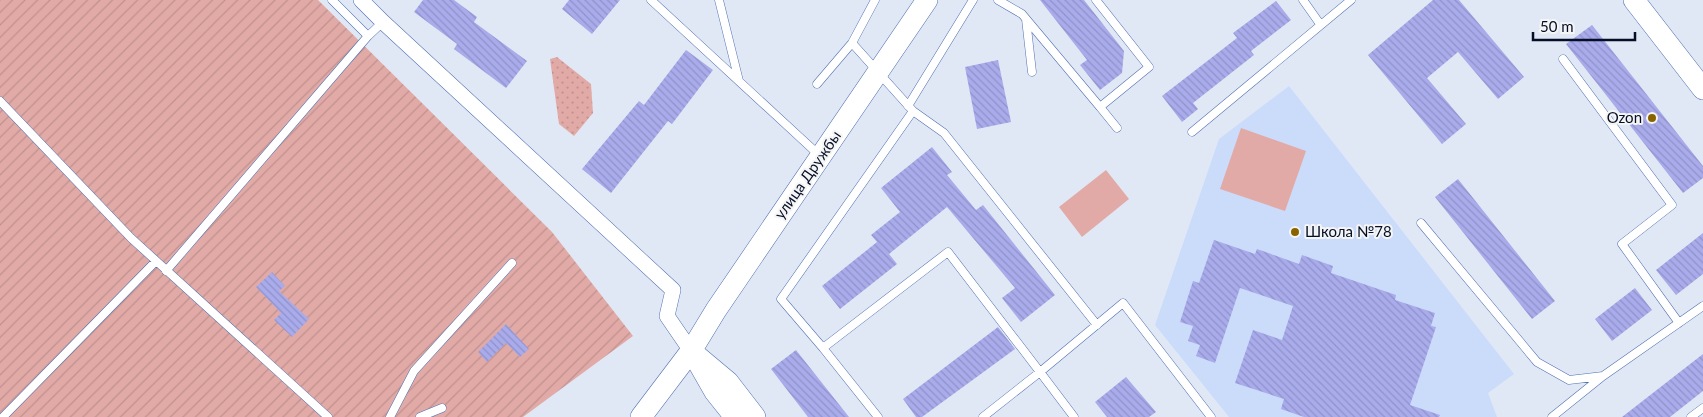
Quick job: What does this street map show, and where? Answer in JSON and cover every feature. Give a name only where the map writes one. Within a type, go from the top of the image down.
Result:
[{"type":"street","points":[[361,0],[673,290],[667,316],[691,351],[715,392],[734,417]]},
{"type":"street","name":"улица Дружбы","points":[[641,417],[691,351],[716,310],[927,0]]},
{"type":"street","points":[[1634,0],[1703,90]]},
{"type":"street","points":[[691,351],[728,382],[755,417]]},
{"type":"lane","points":[[332,0],[368,36]]},
{"type":"lane","points":[[651,0],[820,157]]},
{"type":"lane","points":[[719,0],[739,80]]},
{"type":"lane","points":[[817,84],[852,43],[875,0]]},
{"type":"lane","points":[[878,417],[781,299],[910,109],[973,0]]},
{"type":"lane","points":[[998,0],[1026,19],[1117,128]]},
{"type":"lane","points":[[1096,0],[1149,68],[1100,107]]},
{"type":"lane","points":[[1303,0],[1320,24]]},
{"type":"lane","points":[[1192,132],[1320,24],[1352,0]]},
{"type":"lane","points":[[1026,19],[1032,72]]},
{"type":"lane","points":[[166,271],[368,36],[383,22]]},
{"type":"lane","points":[[852,43],[910,109],[944,133],[1097,325]]},
{"type":"lane","points":[[1563,60],[1672,205],[1622,244],[1679,323]]},
{"type":"lane","points":[[0,101],[131,238],[328,417]]},
{"type":"lane","points":[[1421,223],[1537,362],[1569,380],[1603,376]]},
{"type":"lane","points":[[823,348],[948,252],[1074,417]]},
{"type":"lane","points":[[2,417],[156,261]]},
{"type":"lane","points":[[390,417],[414,372],[512,263]]},
{"type":"lane","points":[[983,417],[1123,303],[1211,417]]},
{"type":"lane","points":[[1552,417],[1603,376],[1703,306]]},
{"type":"lane","points":[[420,417],[442,408]]},
{"type":"lane","points":[[1691,417],[1703,408]]},
{"type":"shaded area","points":[[0,0],[318,0],[552,232],[633,336],[523,417],[0,417]]},
{"type":"shaded area","points":[[557,57],[591,84],[593,113],[574,136],[559,124],[550,59]]},
{"type":"shaded area","name":"Школа №78","points":[[1289,86],[1514,374],[1488,393],[1497,417],[1229,417],[1155,325],[1219,139]]},
{"type":"shaded area","points":[[1241,128],[1306,151],[1285,211],[1220,189]]},
{"type":"shaded area","points":[[1106,170],[1129,199],[1082,237],[1059,207]]},
{"type":"building","points":[[423,0],[454,0],[477,17],[474,22],[527,61],[506,88],[454,49],[457,44],[414,12]]},
{"type":"building","points":[[569,0],[620,0],[592,34],[562,9]]},
{"type":"building","points":[[1040,0],[1084,0],[1124,51],[1122,73],[1100,90],[1080,65],[1087,60]]},
{"type":"building","points":[[1433,0],[1459,0],[1524,77],[1498,99],[1458,52],[1427,78],[1466,124],[1442,144],[1368,55]]},
{"type":"building","points":[[1276,1],[1291,20],[1251,51],[1254,55],[1193,103],[1198,109],[1182,122],[1162,96],[1237,38],[1233,33]]},
{"type":"building","points":[[1592,25],[1703,166],[1703,178],[1683,193],[1566,44]]},
{"type":"building","points":[[686,50],[713,70],[672,124],[668,121],[611,193],[582,169],[639,101],[644,105]]},
{"type":"building","points":[[998,60],[1011,122],[977,129],[965,67]]},
{"type":"building","points":[[932,147],[952,172],[947,175],[976,210],[983,205],[1055,295],[1021,322],[1002,298],[1015,288],[947,207],[889,254],[897,264],[840,309],[822,286],[877,242],[871,235],[900,212],[881,188]]},
{"type":"building","points":[[1458,179],[1555,301],[1532,319],[1435,197]]},
{"type":"building","points":[[1703,233],[1703,274],[1676,295],[1656,270]]},
{"type":"building","points":[[1214,240],[1255,254],[1257,249],[1299,264],[1302,255],[1333,266],[1331,273],[1396,295],[1395,300],[1435,313],[1431,326],[1436,327],[1410,405],[1440,415],[1439,417],[1304,417],[1281,409],[1284,399],[1235,383],[1253,330],[1282,340],[1293,306],[1240,288],[1215,363],[1196,356],[1200,345],[1188,341],[1193,326],[1180,322],[1193,281],[1199,283]]},
{"type":"building","points":[[272,272],[285,286],[279,291],[309,319],[292,337],[274,320],[281,313],[256,287]]},
{"type":"building","points":[[1635,288],[1652,310],[1612,341],[1595,319]]},
{"type":"building","points":[[506,324],[529,349],[520,357],[506,343],[487,362],[478,352]]},
{"type":"building","points":[[998,327],[1015,349],[922,417],[916,417],[903,399]]},
{"type":"building","points":[[796,350],[849,417],[808,417],[771,369]]},
{"type":"building","points":[[1703,354],[1703,391],[1670,417],[1622,417]]},
{"type":"building","points":[[1126,377],[1156,412],[1149,417],[1107,417],[1095,402]]},
{"type":"place","name":"Ozon","points":[[1652,118]]},
{"type":"place","name":"Школа №78","points":[[1295,232]]}]
